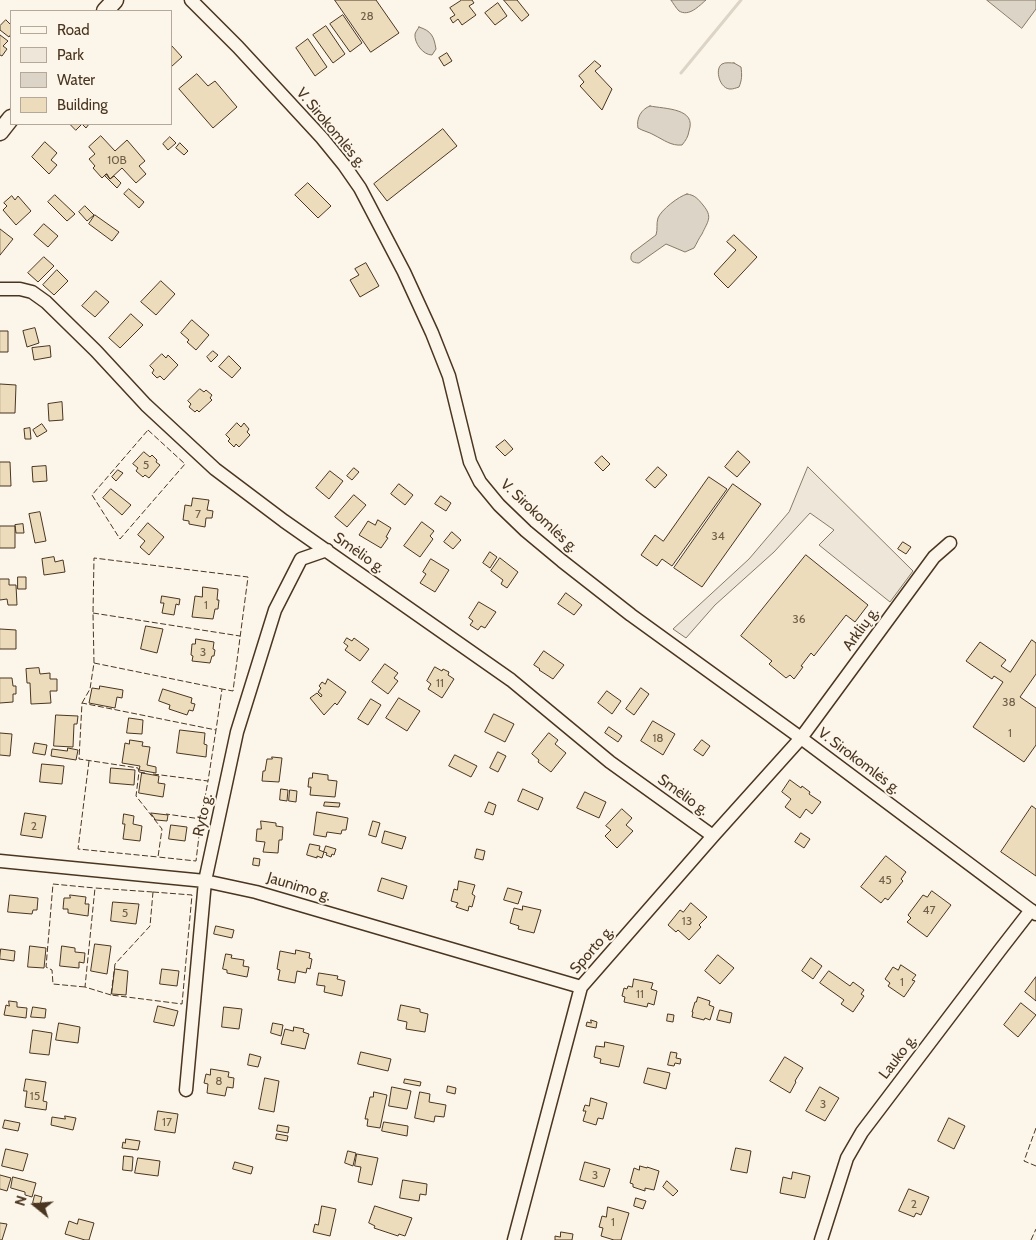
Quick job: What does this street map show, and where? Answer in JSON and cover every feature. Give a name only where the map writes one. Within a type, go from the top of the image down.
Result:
[{"type":"main road","points":[[106,10],[115,0]]},
{"type":"main road","points":[[0,132],[10,119]]},
{"type":"street","name":"V. Sirokomlės g.","points":[[191,0],[238,46],[322,138],[360,188],[404,272],[432,333],[449,376],[470,462],[480,482],[499,505],[526,531],[631,615],[801,738],[1034,912]]},
{"type":"street","name":"Smėlio g.","points":[[0,290],[20,289],[32,292],[46,302],[146,404],[215,469],[303,534],[510,680],[610,762],[713,836]]},
{"type":"street","name":"Ryto g.","points":[[186,1090],[205,881],[237,732],[276,610],[301,559],[303,534]]},
{"type":"street","name":"Arklių g.","points":[[801,738],[934,557],[950,543]]},
{"type":"street","points":[[301,559],[327,550]]},
{"type":"street","name":"Sporto g.","points":[[514,1240],[581,988],[801,738]]},
{"type":"street","name":"Jaunimo g.","points":[[0,861],[205,881],[256,892],[581,988]]},
{"type":"street","name":"Lauko g.","points":[[821,1240],[847,1158],[862,1132],[1000,950],[1034,912]]},
{"type":"green space","points":[[808,467],[913,571],[890,602],[819,545],[834,530],[810,513],[774,552],[715,605],[686,638],[673,629],[749,559],[789,512]]},
{"type":"water","points":[[671,0],[706,0],[694,10],[686,13],[679,11]]},
{"type":"water","points":[[987,0],[1036,0],[1036,9],[1022,28]]},
{"type":"water","points":[[419,27],[427,30],[433,38],[436,49],[432,55],[422,51],[418,45],[415,34]]},
{"type":"water","points":[[723,63],[734,63],[741,67],[742,75],[739,87],[732,89],[727,88],[721,83],[718,70]]},
{"type":"water","points":[[650,106],[678,111],[688,118],[690,123],[689,133],[682,145],[671,144],[638,128],[640,115],[644,109]]},
{"type":"water","points":[[687,194],[698,199],[709,216],[706,226],[694,248],[685,252],[666,244],[639,263],[633,262],[631,259],[632,253],[656,235],[657,220],[663,211],[680,197]]},
{"type":"building","points":[[335,0],[376,0],[399,33],[371,52]]},
{"type":"building","points":[[462,0],[472,0],[474,3],[469,6],[476,15],[462,25],[458,19],[453,23],[450,18],[455,15],[450,8]]},
{"type":"building","points":[[504,0],[517,0],[529,15],[522,21]]},
{"type":"building","points":[[498,3],[507,16],[495,25],[485,13]]},
{"type":"building","points":[[343,15],[362,43],[350,52],[330,24]]},
{"type":"building","points":[[6,20],[10,24],[9,37],[0,30],[0,26]]},
{"type":"building","points":[[326,26],[345,54],[333,63],[313,35]]},
{"type":"building","points":[[0,35],[8,41],[3,46],[7,49],[2,56],[0,55]]},
{"type":"building","points":[[308,39],[327,67],[315,76],[296,48]]},
{"type":"building","points":[[172,46],[182,57],[172,66]]},
{"type":"building","points":[[447,53],[452,61],[444,66],[439,58]]},
{"type":"building","points":[[595,61],[601,66],[595,71],[612,89],[602,110],[580,86],[584,82],[579,76]]},
{"type":"building","points":[[197,74],[208,86],[215,81],[237,107],[213,128],[179,89]]},
{"type":"building","points":[[71,125],[81,125],[76,130]]},
{"type":"building","points":[[443,129],[457,146],[387,201],[374,184]]},
{"type":"building","points":[[101,136],[115,151],[127,140],[145,161],[139,166],[146,174],[136,183],[122,168],[110,179],[106,174],[102,178],[93,168],[95,166],[89,159],[95,154],[89,147]]},
{"type":"building","points":[[170,137],[176,143],[168,150],[163,144]]},
{"type":"building","points":[[45,142],[57,153],[51,160],[57,165],[49,174],[32,157]]},
{"type":"building","points":[[180,143],[188,151],[184,155],[176,148]]},
{"type":"building","points":[[107,174],[110,179],[114,176],[121,183],[117,188],[105,176]]},
{"type":"building","points":[[308,183],[331,206],[318,218],[295,195]]},
{"type":"building","points":[[129,189],[144,202],[139,208],[124,194]]},
{"type":"building","points":[[55,195],[75,214],[67,221],[48,202]]},
{"type":"building","points":[[12,196],[15,200],[18,196],[31,211],[16,225],[3,210],[7,206],[4,203]]},
{"type":"building","points":[[85,206],[94,215],[87,221],[79,212]]},
{"type":"building","points":[[95,215],[119,232],[112,241],[89,224]]},
{"type":"building","points":[[44,224],[58,236],[48,247],[34,235]]},
{"type":"building","points":[[0,229],[13,239],[0,255]]},
{"type":"building","points":[[734,235],[757,257],[728,288],[714,274],[736,250],[727,242]]},
{"type":"building","points":[[44,257],[54,266],[38,282],[28,273]]},
{"type":"building","points":[[366,263],[379,286],[360,297],[350,280],[359,275],[355,269]]},
{"type":"building","points":[[57,270],[68,281],[54,295],[43,285]]},
{"type":"building","points":[[161,281],[175,294],[156,315],[141,302]]},
{"type":"building","points":[[96,291],[109,302],[95,317],[82,306]]},
{"type":"building","points":[[131,314],[143,325],[120,348],[109,338]]},
{"type":"building","points":[[192,320],[209,335],[196,350],[181,333]]},
{"type":"building","points":[[35,328],[39,343],[27,347],[23,331]]},
{"type":"building","points":[[0,331],[8,331],[8,352],[0,352]]},
{"type":"building","points":[[50,346],[51,357],[34,360],[32,348]]},
{"type":"building","points":[[213,351],[218,355],[211,362],[207,357]]},
{"type":"building","points":[[162,354],[166,358],[168,355],[178,365],[164,380],[160,376],[157,378],[152,373],[154,370],[150,366]]},
{"type":"building","points":[[229,356],[241,368],[232,378],[219,367]]},
{"type":"building","points":[[0,384],[16,385],[15,413],[0,413]]},
{"type":"building","points":[[200,389],[204,392],[206,390],[212,395],[210,398],[212,400],[199,412],[197,410],[195,412],[189,407],[191,404],[188,401]]},
{"type":"building","points":[[62,402],[63,420],[49,421],[48,404]]},
{"type":"building","points":[[237,423],[241,427],[244,423],[249,429],[247,432],[250,435],[239,447],[236,444],[234,447],[228,441],[230,439],[226,435]]},
{"type":"building","points":[[42,424],[47,431],[37,437],[33,430]]},
{"type":"building","points":[[30,428],[31,439],[25,439],[24,429]]},
{"type":"building","points":[[505,440],[513,449],[505,456],[496,447]]},
{"type":"building","points":[[738,451],[750,462],[737,477],[725,467]]},
{"type":"building","points":[[144,452],[150,457],[152,455],[160,465],[149,478],[145,475],[143,477],[136,471],[138,468],[133,464]]},
{"type":"building","points":[[602,456],[610,464],[603,471],[595,463]]},
{"type":"building","points":[[0,462],[10,462],[11,486],[0,486]]},
{"type":"building","points":[[46,466],[47,481],[33,482],[32,467]]},
{"type":"building","points":[[658,467],[667,475],[655,488],[646,480]]},
{"type":"building","points":[[354,468],[359,472],[352,480],[347,476]]},
{"type":"building","points":[[118,470],[123,473],[116,481],[112,477]]},
{"type":"building","points":[[330,471],[343,481],[329,499],[316,488]]},
{"type":"building","points":[[709,477],[727,489],[672,566],[662,559],[657,566],[641,555],[655,535],[663,541]]},
{"type":"building","points":[[399,484],[413,495],[405,505],[391,494]]},
{"type":"building","points":[[733,484],[761,504],[702,587],[674,568]]},
{"type":"building","points":[[111,489],[131,505],[122,515],[103,498]]},
{"type":"building","points":[[354,495],[366,505],[347,527],[335,517]]},
{"type":"building","points":[[441,496],[451,503],[446,511],[435,504]]},
{"type":"building","points":[[193,498],[209,500],[207,510],[213,511],[212,518],[206,518],[205,527],[189,524],[189,521],[183,520],[185,505],[191,506]]},
{"type":"building","points":[[40,512],[46,541],[35,543],[29,514]]},
{"type":"building","points":[[378,520],[391,528],[386,537],[388,538],[381,548],[359,535],[368,521],[375,525]]},
{"type":"building","points":[[422,522],[434,531],[430,536],[433,539],[420,557],[404,546]]},
{"type":"building","points":[[148,523],[164,537],[149,555],[140,547],[145,541],[138,535]]},
{"type":"building","points":[[23,524],[24,533],[16,533],[15,525]]},
{"type":"building","points":[[0,526],[15,526],[15,548],[0,548]]},
{"type":"building","points":[[452,532],[461,540],[453,549],[444,542]]},
{"type":"building","points":[[903,542],[911,547],[906,554],[898,549]]},
{"type":"building","points":[[490,552],[497,557],[490,568],[483,563]]},
{"type":"building","points":[[806,555],[868,605],[855,622],[846,615],[814,656],[811,653],[794,679],[790,675],[786,678],[769,664],[772,661],[741,636]]},
{"type":"building","points":[[54,557],[55,562],[63,560],[65,572],[44,575],[42,559]]},
{"type":"building","points":[[500,558],[518,572],[507,588],[501,584],[503,580],[491,571]]},
{"type":"building","points":[[431,559],[449,570],[435,592],[420,583],[426,574],[423,572]]},
{"type":"building","points":[[18,577],[26,577],[26,589],[18,589]]},
{"type":"building","points":[[0,579],[9,579],[9,585],[16,585],[17,605],[8,605],[7,599],[0,600]]},
{"type":"building","points":[[203,587],[218,589],[218,609],[215,609],[213,619],[192,617],[195,596],[202,597]]},
{"type":"building","points":[[566,593],[582,605],[574,615],[558,604]]},
{"type":"building","points":[[162,596],[180,599],[179,605],[176,604],[174,615],[162,613],[164,603],[161,603]]},
{"type":"building","points":[[479,602],[496,612],[485,628],[481,626],[478,630],[470,625],[473,621],[469,618]]},
{"type":"building","points":[[146,626],[163,629],[157,653],[141,649]]},
{"type":"building","points":[[0,629],[16,630],[16,649],[0,649]]},
{"type":"building","points":[[347,638],[352,641],[354,638],[369,649],[360,661],[345,650],[348,646],[344,643]]},
{"type":"building","points":[[196,639],[214,642],[214,656],[212,656],[210,663],[192,661],[192,644],[195,644]]},
{"type":"building","points":[[1032,640],[1036,643],[1036,674],[1020,697],[1036,708],[1036,745],[1024,762],[973,727],[1003,682],[994,676],[992,679],[966,661],[980,642],[1006,660],[1001,666],[1010,672]]},
{"type":"building","points":[[544,651],[564,665],[553,679],[534,665]]},
{"type":"building","points":[[385,664],[398,673],[394,678],[398,681],[388,694],[372,682]]},
{"type":"building","points":[[435,667],[449,672],[448,675],[454,679],[442,698],[428,689],[431,684],[427,681]]},
{"type":"building","points":[[39,668],[40,674],[50,673],[50,679],[57,679],[57,691],[50,691],[51,703],[31,704],[30,683],[27,683],[26,669]]},
{"type":"building","points":[[0,678],[12,678],[13,686],[16,686],[13,702],[0,703]]},
{"type":"building","points":[[328,679],[346,692],[337,705],[335,703],[324,715],[310,698],[317,693],[321,697],[322,695],[318,692],[321,688],[319,686],[322,682],[325,684]]},
{"type":"building","points":[[100,686],[123,690],[122,698],[117,697],[115,708],[89,703],[92,688],[99,689]]},
{"type":"building","points":[[641,688],[649,694],[634,715],[626,709]]},
{"type":"building","points":[[163,689],[192,698],[191,703],[195,704],[193,711],[189,710],[187,715],[169,709],[170,705],[159,701]]},
{"type":"building","points":[[607,691],[621,701],[612,714],[598,703]]},
{"type":"building","points":[[399,698],[420,711],[407,731],[386,718]]},
{"type":"building","points":[[371,699],[381,705],[368,725],[358,719]]},
{"type":"building","points":[[494,714],[514,724],[505,742],[485,732]]},
{"type":"building","points":[[56,715],[78,716],[77,724],[74,724],[73,747],[54,746]]},
{"type":"building","points":[[129,718],[143,720],[142,734],[127,733]]},
{"type":"building","points":[[653,721],[675,734],[663,755],[641,741]]},
{"type":"building","points":[[609,727],[622,736],[618,742],[605,733]]},
{"type":"building","points":[[180,730],[205,733],[206,757],[177,753]]},
{"type":"building","points":[[0,733],[12,734],[10,756],[0,755]]},
{"type":"building","points":[[549,733],[558,740],[555,744],[566,753],[551,772],[538,762],[539,760],[532,754]]},
{"type":"building","points":[[130,740],[143,742],[142,746],[150,747],[147,765],[156,767],[156,773],[139,770],[140,766],[122,763],[125,743],[129,744]]},
{"type":"building","points":[[702,740],[710,746],[703,756],[694,750]]},
{"type":"building","points":[[35,743],[47,745],[45,755],[33,753]]},
{"type":"building","points":[[68,748],[78,750],[76,760],[51,756],[52,749],[67,751]]},
{"type":"building","points":[[498,752],[506,756],[498,772],[490,768]]},
{"type":"building","points":[[455,755],[477,766],[471,777],[449,766]]},
{"type":"building","points":[[272,757],[282,758],[279,782],[262,781],[267,759],[272,759]]},
{"type":"building","points":[[42,764],[64,766],[62,784],[40,782]]},
{"type":"building","points":[[111,768],[135,770],[134,785],[110,783]]},
{"type":"building","points":[[142,773],[159,776],[158,783],[165,784],[163,797],[139,793]]},
{"type":"building","points":[[313,773],[328,775],[328,780],[337,781],[335,797],[310,795],[311,787],[308,787],[309,778],[312,778]]},
{"type":"building","points":[[790,780],[801,788],[802,786],[810,792],[809,794],[821,802],[812,814],[806,809],[800,818],[785,807],[791,799],[782,792]]},
{"type":"building","points":[[281,789],[288,790],[287,801],[280,800]]},
{"type":"building","points":[[523,789],[543,798],[538,810],[518,801]]},
{"type":"building","points":[[290,790],[297,791],[296,802],[289,801]]},
{"type":"building","points":[[585,792],[606,802],[599,818],[577,808]]},
{"type":"building","points":[[325,802],[340,803],[339,807],[324,806]]},
{"type":"building","points":[[489,802],[496,805],[493,815],[485,812]]},
{"type":"building","points":[[1032,806],[1036,809],[1036,876],[1001,852]]},
{"type":"building","points":[[622,809],[632,818],[626,825],[633,831],[617,848],[605,836],[611,830],[606,826]]},
{"type":"building","points":[[317,812],[348,818],[346,830],[342,830],[341,834],[327,832],[326,837],[314,835]]},
{"type":"building","points":[[25,813],[46,816],[42,838],[21,835]]},
{"type":"building","points":[[151,813],[168,815],[167,821],[156,820]]},
{"type":"building","points":[[124,814],[134,816],[133,824],[142,826],[140,841],[123,839]]},
{"type":"building","points":[[261,821],[276,823],[276,826],[283,827],[278,853],[263,852],[265,842],[256,841],[257,829],[261,829]]},
{"type":"building","points":[[373,821],[380,823],[376,837],[369,835]]},
{"type":"building","points":[[171,825],[187,827],[185,841],[169,839]]},
{"type":"building","points":[[385,831],[406,837],[402,849],[382,843]]},
{"type":"building","points":[[801,833],[810,839],[804,848],[795,842]]},
{"type":"building","points":[[310,844],[320,846],[319,850],[324,852],[322,858],[307,855]]},
{"type":"building","points":[[326,846],[336,849],[331,857],[324,852]]},
{"type":"building","points":[[477,849],[485,851],[483,860],[475,858]]},
{"type":"building","points":[[886,856],[906,872],[901,879],[903,881],[888,900],[885,898],[881,903],[861,887]]},
{"type":"building","points":[[254,858],[260,859],[259,866],[253,865]]},
{"type":"building","points":[[382,878],[407,886],[403,899],[378,891]]},
{"type":"building","points":[[459,881],[475,885],[472,894],[475,896],[472,907],[469,906],[468,911],[456,907],[458,903],[451,901],[454,889],[457,890]]},
{"type":"building","points":[[508,888],[522,892],[518,904],[504,900]]},
{"type":"building","points":[[932,891],[951,905],[927,937],[907,922],[911,918],[908,915],[923,895],[927,897]]},
{"type":"building","points":[[10,895],[38,898],[37,910],[33,910],[32,914],[8,912]]},
{"type":"building","points":[[70,895],[86,897],[85,904],[89,904],[88,916],[68,913],[68,909],[63,909],[64,898],[70,898]]},
{"type":"building","points":[[113,902],[139,904],[136,924],[111,921]]},
{"type":"building","points":[[691,903],[707,917],[689,940],[678,930],[676,932],[668,925],[680,910],[683,912]]},
{"type":"building","points":[[523,906],[541,910],[534,933],[518,929],[519,926],[510,923],[514,908],[522,910]]},
{"type":"building","points":[[216,926],[234,930],[232,938],[214,934]]},
{"type":"building","points":[[95,944],[111,946],[107,974],[91,971]]},
{"type":"building","points":[[30,946],[46,948],[44,968],[28,967]]},
{"type":"building","points":[[62,946],[75,948],[75,952],[85,953],[84,963],[79,962],[79,968],[60,966]]},
{"type":"building","points":[[1,949],[15,951],[14,961],[0,959]]},
{"type":"building","points":[[296,950],[310,953],[309,958],[312,959],[310,969],[307,968],[306,973],[297,971],[295,983],[278,980],[280,970],[277,969],[280,951],[295,954]]},
{"type":"building","points":[[226,954],[232,955],[231,958],[244,960],[243,966],[249,967],[247,977],[227,973],[227,970],[223,969]]},
{"type":"building","points":[[718,955],[734,968],[720,984],[705,971]]},
{"type":"building","points":[[811,958],[822,966],[813,979],[802,971]]},
{"type":"building","points":[[901,965],[916,975],[912,980],[915,981],[904,997],[888,986],[890,983],[885,979],[893,967],[898,970]]},
{"type":"building","points":[[115,969],[128,971],[126,995],[112,994]]},
{"type":"building","points":[[162,969],[179,971],[177,986],[160,984]]},
{"type":"building","points":[[829,971],[850,986],[853,982],[864,990],[861,994],[864,996],[853,1012],[841,1004],[844,1000],[820,983]]},
{"type":"building","points":[[319,973],[338,976],[337,979],[345,981],[342,996],[324,992],[325,986],[317,985]]},
{"type":"building","points":[[1036,977],[1036,1001],[1025,992]]},
{"type":"building","points":[[634,979],[653,983],[651,989],[657,991],[654,1005],[648,1003],[647,1007],[624,1002],[625,997],[622,996],[624,988],[632,987]]},
{"type":"building","points":[[698,997],[710,1001],[709,1005],[714,1007],[710,1020],[692,1017]]},
{"type":"building","points":[[9,1001],[17,1002],[17,1007],[27,1008],[26,1018],[4,1015],[6,1005],[9,1006]]},
{"type":"building","points":[[1021,1003],[1036,1015],[1018,1037],[1004,1025]]},
{"type":"building","points":[[401,1005],[420,1009],[420,1012],[428,1014],[425,1032],[406,1029],[407,1022],[398,1020]]},
{"type":"building","points":[[158,1006],[178,1011],[174,1026],[154,1022]]},
{"type":"building","points":[[33,1007],[46,1009],[45,1018],[31,1017]]},
{"type":"building","points":[[224,1007],[242,1009],[239,1029],[222,1027]]},
{"type":"building","points":[[720,1010],[732,1013],[730,1023],[717,1020]]},
{"type":"building","points":[[668,1014],[674,1015],[673,1022],[667,1021]]},
{"type":"building","points":[[591,1020],[597,1022],[596,1028],[586,1026],[587,1022],[591,1023]]},
{"type":"building","points":[[59,1023],[80,1027],[78,1043],[56,1040]]},
{"type":"building","points":[[273,1023],[283,1025],[281,1036],[271,1033]]},
{"type":"building","points":[[294,1027],[304,1029],[303,1032],[309,1034],[305,1049],[281,1044],[285,1029],[293,1031]]},
{"type":"building","points":[[33,1030],[52,1033],[49,1055],[30,1053]]},
{"type":"building","points":[[605,1042],[624,1046],[619,1067],[600,1063],[601,1059],[594,1057],[596,1046],[604,1047]]},
{"type":"building","points":[[361,1052],[391,1059],[388,1071],[358,1064]]},
{"type":"building","points":[[671,1052],[677,1053],[676,1058],[681,1059],[680,1064],[668,1065]]},
{"type":"building","points":[[250,1054],[261,1057],[258,1067],[248,1065]]},
{"type":"building","points":[[785,1057],[803,1068],[790,1093],[770,1081]]},
{"type":"building","points":[[648,1068],[670,1073],[666,1089],[644,1083]]},
{"type":"building","points":[[211,1069],[229,1072],[228,1077],[234,1078],[233,1088],[227,1087],[225,1096],[207,1093],[208,1084],[204,1083],[206,1074],[210,1075]]},
{"type":"building","points":[[265,1078],[279,1081],[274,1112],[259,1109]]},
{"type":"building","points":[[26,1079],[46,1082],[43,1101],[47,1102],[46,1110],[25,1107],[27,1091],[24,1091]]},
{"type":"building","points":[[405,1079],[421,1082],[420,1086],[404,1083]]},
{"type":"building","points":[[448,1086],[456,1088],[455,1094],[447,1092]]},
{"type":"building","points":[[392,1087],[411,1091],[407,1109],[389,1106]]},
{"type":"building","points":[[820,1087],[839,1098],[825,1121],[806,1111]]},
{"type":"building","points":[[374,1092],[387,1095],[380,1128],[367,1126],[368,1119],[365,1119],[370,1097],[373,1097]]},
{"type":"building","points":[[420,1092],[430,1094],[429,1102],[446,1105],[444,1117],[435,1116],[434,1122],[415,1118]]},
{"type":"building","points":[[591,1098],[607,1103],[603,1119],[598,1118],[596,1125],[583,1121],[586,1111],[583,1111],[585,1105],[589,1106]]},
{"type":"building","points":[[158,1111],[178,1114],[175,1133],[155,1130]]},
{"type":"building","points":[[65,1116],[76,1118],[73,1130],[51,1125],[52,1117],[65,1119]]},
{"type":"building","points":[[949,1118],[965,1126],[954,1149],[938,1141]]},
{"type":"building","points":[[5,1120],[20,1123],[18,1131],[3,1128]]},
{"type":"building","points":[[384,1122],[408,1126],[407,1136],[382,1131]]},
{"type":"building","points":[[278,1125],[289,1127],[288,1133],[277,1131]]},
{"type":"building","points":[[277,1134],[288,1136],[287,1141],[276,1139]]},
{"type":"building","points":[[126,1139],[140,1141],[138,1150],[122,1148],[123,1142],[125,1143]]},
{"type":"building","points":[[736,1148],[751,1151],[747,1173],[731,1170]]},
{"type":"building","points":[[6,1149],[28,1154],[23,1171],[2,1166]]},
{"type":"building","points":[[348,1151],[356,1153],[353,1166],[345,1163]]},
{"type":"building","points":[[357,1154],[378,1158],[372,1185],[358,1182],[361,1167],[355,1166]]},
{"type":"building","points":[[124,1156],[133,1157],[132,1171],[123,1170]]},
{"type":"building","points":[[138,1158],[160,1161],[158,1176],[135,1173]]},
{"type":"building","points":[[235,1162],[253,1167],[251,1174],[233,1169]]},
{"type":"building","points":[[585,1162],[610,1169],[604,1187],[580,1180]]},
{"type":"building","points":[[640,1166],[659,1171],[654,1190],[645,1188],[645,1191],[633,1187],[633,1184],[630,1183],[634,1168],[639,1170]]},
{"type":"building","points":[[793,1172],[810,1176],[805,1198],[780,1193],[783,1177],[791,1179]]},
{"type":"building","points":[[0,1175],[11,1178],[7,1191],[0,1189]]},
{"type":"building","points":[[13,1177],[36,1183],[32,1197],[25,1195],[25,1192],[11,1188]]},
{"type":"building","points":[[403,1180],[427,1184],[426,1195],[420,1194],[419,1201],[400,1198]]},
{"type":"building","points":[[667,1181],[678,1191],[673,1196],[663,1187]]},
{"type":"building","points":[[909,1189],[929,1197],[921,1215],[916,1213],[914,1217],[899,1211]]},
{"type":"building","points":[[35,1195],[42,1197],[40,1205],[33,1203]]},
{"type":"building","points":[[636,1198],[646,1201],[643,1209],[634,1206]]},
{"type":"building","points":[[322,1206],[336,1209],[330,1236],[313,1232],[315,1224],[318,1225]]},
{"type":"building","points":[[375,1206],[412,1218],[405,1236],[399,1234],[398,1236],[374,1228],[375,1226],[369,1223]]},
{"type":"building","points":[[608,1207],[629,1213],[621,1240],[601,1236],[603,1228],[599,1227],[602,1216],[606,1217]]},
{"type":"building","points":[[79,1219],[94,1223],[89,1240],[65,1234],[69,1221],[77,1224]]},
{"type":"building","points":[[0,1223],[7,1224],[2,1240],[0,1240]]},
{"type":"building","points":[[561,1232],[573,1234],[572,1240],[555,1240],[555,1236],[560,1237]]},
{"type":"waterway","points":[[681,73],[741,0]]},
{"type":"fence","points":[[148,430],[185,464],[120,539],[92,495],[148,430]]},
{"type":"fence","points":[[94,663],[94,558],[248,577],[233,691],[222,689]]},
{"type":"fence","points":[[93,613],[240,636]]},
{"type":"fence","points":[[82,703],[90,689],[94,663],[222,689],[216,730]]},
{"type":"fence","points":[[139,772],[138,768],[79,759],[82,703],[216,730],[208,781]]},
{"type":"fence","points":[[89,761],[78,849],[158,857]]},
{"type":"fence","points":[[145,773],[139,772],[136,796],[162,829],[158,857],[196,861],[201,819],[166,814]]},
{"type":"fence","points":[[153,774],[208,781],[201,819]]},
{"type":"fence","points":[[85,987],[53,984],[52,970],[46,967],[53,884],[95,888]]},
{"type":"fence","points":[[111,995],[85,987],[95,888],[153,892]]},
{"type":"fence","points":[[153,892],[192,895],[182,1004],[111,995],[115,964],[150,926],[153,892]]},
{"type":"fence","points":[[1036,1128],[1024,1161],[1036,1166]]},
{"type":"fence","points":[[1031,1240],[1036,1229]]}]
